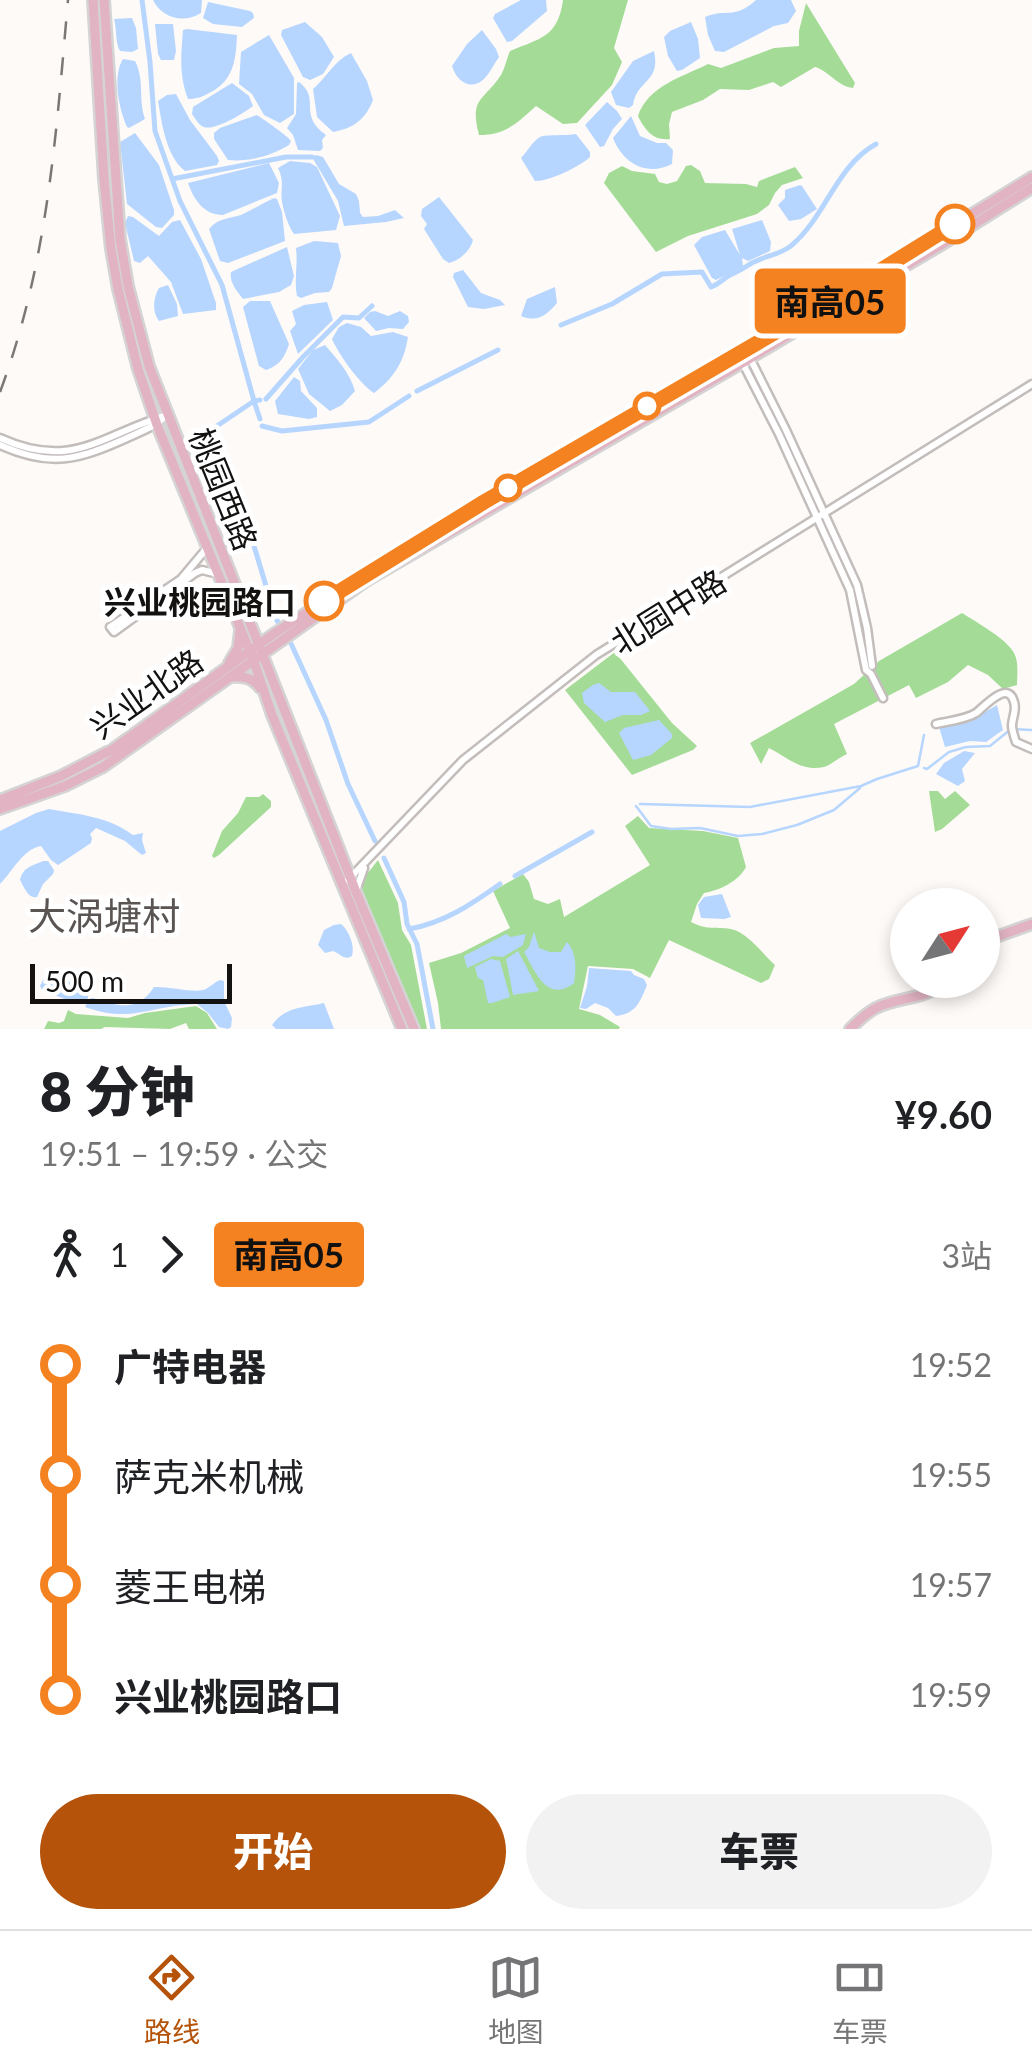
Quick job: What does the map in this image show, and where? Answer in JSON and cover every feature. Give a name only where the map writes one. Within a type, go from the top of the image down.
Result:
[{"type":"main road","name":"桃园西路","points":[[93,0],[111,249],[128,333],[156,422],[218,574],[245,626]]},
{"type":"main road","name":"桃园西路","points":[[104,0],[116,203],[124,265],[148,366],[255,652],[264,695],[414,1029]]},
{"type":"main road","name":"兴业北路","points":[[744,356],[1032,177]]},
{"type":"main road","name":"兴业北路","points":[[0,809],[63,781],[484,502],[941,245],[1032,188]]},
{"type":"main road","points":[[264,695],[252,680],[226,673],[245,626],[279,635],[270,673]]},
{"type":"main road","name":"桃园西路","points":[[255,652],[270,673],[402,1029]]},
{"type":"main road","name":"兴业北路","points":[[0,800],[63,781]]},
{"type":"main road","points":[[1000,936],[1032,924]]},
{"type":"main road","points":[[850,1029],[875,1008],[915,998]]},
{"type":"street","points":[[744,356],[822,518],[850,590],[869,668],[882,698]]},
{"type":"street","name":"北园中路","points":[[349,886],[463,760],[556,685],[614,643],[1032,386]]},
{"type":"street","points":[[0,441],[33,458],[65,459],[168,415]]},
{"type":"street","points":[[207,547],[181,578],[110,627],[114,632],[195,573],[202,570],[218,574]]},
{"type":"street","points":[[936,724],[972,715],[992,698],[1005,693],[1013,697],[1012,729],[1016,742],[1032,749]]},
{"type":"street","points":[[342,859],[364,865],[349,886]]},
{"type":"green space","points":[[563,0],[628,0],[614,48],[622,62],[612,85],[577,123],[563,124],[536,106],[504,130],[479,135],[477,106],[501,75],[510,51],[552,29]]},
{"type":"green space","points":[[806,3],[855,83],[853,88],[815,67],[781,87],[773,82],[749,90],[720,89],[672,112],[670,139],[659,138],[647,130],[638,116],[650,97],[667,84],[708,64],[721,68],[774,48],[799,46]]},
{"type":"green space","points":[[622,166],[655,174],[659,182],[667,184],[677,181],[686,166],[700,171],[705,183],[757,187],[759,181],[795,167],[803,178],[782,185],[769,205],[757,214],[688,236],[656,252],[604,183],[609,173]]},
{"type":"green space","points":[[962,613],[991,631],[1014,653],[1017,685],[1003,689],[988,675],[968,665],[948,682],[916,698],[909,685],[834,724],[847,754],[827,766],[801,766],[769,748],[761,764],[750,743],[854,684],[879,661]]},
{"type":"green space","points":[[615,652],[672,723],[697,746],[693,750],[632,775],[565,690]]},
{"type":"green space","points":[[929,791],[938,791],[945,799],[955,791],[970,805],[935,832]]},
{"type":"green space","points":[[263,794],[271,801],[271,807],[214,858],[222,831],[246,797]]},
{"type":"green space","points":[[638,816],[649,828],[703,831],[738,838],[746,867],[728,884],[704,893],[691,922],[743,934],[775,965],[769,979],[761,983],[669,940],[650,978],[633,969],[588,966],[579,1009],[600,1015],[619,1029],[441,1029],[429,963],[461,953],[510,928],[493,891],[523,874],[534,899],[548,904],[560,899],[564,917],[650,865],[625,826]]},
{"type":"green space","points":[[378,860],[398,903],[402,930],[411,945],[427,1029],[417,1029],[360,892]]},
{"type":"green space","points":[[196,1006],[207,1013],[217,1029],[189,1029],[186,1023],[170,1029],[44,1029],[48,1021],[64,1021],[68,1010],[128,1018]]},
{"type":"water","points":[[153,0],[202,0],[201,13],[174,17]]},
{"type":"water","points":[[521,0],[546,0],[547,11],[507,42],[493,18]]},
{"type":"water","points":[[756,0],[791,0],[796,11],[788,23],[774,26],[724,52],[715,51],[705,17],[736,12]]},
{"type":"water","points":[[208,2],[250,11],[254,18],[242,27],[213,24],[203,18]]},
{"type":"water","points":[[132,18],[138,49],[120,51],[114,19]]},
{"type":"water","points":[[305,22],[322,37],[334,57],[323,74],[310,80],[303,77],[281,35],[282,30]]},
{"type":"water","points":[[691,22],[700,58],[677,71],[668,56],[664,37]]},
{"type":"water","points":[[155,24],[173,24],[174,60],[161,60]]},
{"type":"water","points":[[183,30],[237,35],[234,60],[225,81],[208,94],[191,99],[185,90],[181,65]]},
{"type":"water","points":[[482,30],[499,57],[484,79],[469,84],[460,80],[452,66]]},
{"type":"water","points":[[269,35],[294,78],[294,114],[280,123],[264,115],[252,94],[239,84],[241,52]]},
{"type":"water","points":[[654,51],[654,69],[633,105],[616,105],[611,92],[633,61]]},
{"type":"water","points":[[351,53],[373,100],[358,122],[333,132],[317,117],[313,89]]},
{"type":"water","points":[[123,59],[135,61],[138,68],[145,119],[129,128],[118,93]]},
{"type":"water","points":[[299,82],[308,92],[314,123],[326,135],[320,151],[298,150],[287,128],[296,114]]},
{"type":"water","points":[[232,83],[249,96],[253,106],[222,124],[209,128],[200,125],[192,114],[193,107]]},
{"type":"water","points":[[176,94],[217,156],[217,165],[185,171],[173,157],[158,101]]},
{"type":"water","points":[[607,102],[622,119],[600,147],[585,125]]},
{"type":"water","points":[[257,115],[289,139],[289,145],[260,157],[228,160],[214,133]]},
{"type":"water","points":[[631,116],[640,136],[666,143],[673,150],[672,164],[645,168],[629,161],[617,147],[613,138]]},
{"type":"water","points":[[135,133],[159,165],[174,210],[162,228],[127,204],[120,142]]},
{"type":"water","points":[[576,134],[590,157],[564,173],[535,181],[521,158],[532,144],[543,136]]},
{"type":"water","points":[[312,157],[323,157],[339,184],[356,194],[363,217],[395,210],[404,218],[344,226],[338,201]]},
{"type":"water","points":[[290,161],[317,167],[340,216],[336,230],[294,234],[283,206],[278,168]]},
{"type":"water","points":[[269,163],[279,183],[277,193],[223,215],[201,205],[188,183]]},
{"type":"water","points":[[800,185],[817,209],[789,221],[778,205],[785,198],[785,190]]},
{"type":"water","points":[[439,197],[473,240],[464,255],[449,263],[424,229],[427,224],[421,216],[422,209]]},
{"type":"water","points":[[274,198],[282,212],[285,241],[228,263],[220,261],[209,229],[212,225]]},
{"type":"water","points":[[128,216],[159,236],[172,222],[180,220],[201,259],[216,310],[183,314],[171,282],[148,256],[140,263],[134,261],[125,223]]},
{"type":"water","points":[[762,220],[771,242],[770,251],[748,261],[742,258],[743,266],[716,280],[712,278],[694,245],[702,237],[725,230],[740,255],[732,229]]},
{"type":"water","points":[[314,241],[338,243],[341,256],[329,292],[301,298],[296,290],[296,248]]},
{"type":"water","points":[[287,247],[294,276],[291,285],[279,292],[243,299],[232,283],[231,272]]},
{"type":"water","points":[[463,270],[481,293],[505,305],[468,307],[453,277]]},
{"type":"water","points":[[168,285],[178,316],[159,321],[154,309],[155,296],[159,288]]},
{"type":"water","points":[[555,287],[557,303],[549,311],[537,318],[521,316],[527,299]]},
{"type":"water","points":[[250,301],[270,301],[289,344],[281,360],[266,370],[259,366],[243,307]]},
{"type":"water","points":[[327,302],[333,320],[298,354],[290,331],[296,324],[292,311]]},
{"type":"water","points":[[375,311],[388,316],[400,311],[408,316],[409,322],[403,329],[376,331],[364,318]]},
{"type":"water","points":[[347,323],[361,327],[371,336],[393,332],[408,337],[397,369],[374,393],[350,368],[332,339],[339,327]]},
{"type":"water","points":[[325,345],[355,391],[330,411],[309,394],[298,369],[313,350]]},
{"type":"water","points":[[294,377],[317,408],[317,417],[278,414],[275,401]]},
{"type":"water","points":[[599,683],[611,692],[635,692],[650,711],[605,722],[584,703],[582,693]]},
{"type":"water","points":[[997,705],[1003,730],[986,742],[945,747],[939,727],[969,721]]},
{"type":"water","points":[[659,720],[672,738],[651,755],[633,760],[619,733],[624,728]]},
{"type":"water","points":[[964,751],[975,753],[962,769],[965,781],[958,786],[936,774],[944,763]]},
{"type":"water","points":[[49,809],[103,820],[133,835],[143,833],[146,853],[142,855],[125,841],[96,828],[90,834],[91,843],[58,865],[41,846],[35,848],[0,884],[0,831]]},
{"type":"water","points":[[48,861],[53,874],[34,897],[27,892],[21,876]]},
{"type":"water","points":[[722,894],[731,917],[701,918],[698,905],[704,897]]},
{"type":"water","points":[[341,924],[352,943],[349,957],[333,951],[325,953],[318,945],[324,930]]},
{"type":"water","points":[[534,932],[539,948],[550,952],[561,952],[567,942],[574,956],[574,983],[556,990],[538,976],[524,952]]},
{"type":"water","points":[[506,934],[526,934],[523,945],[503,957],[493,956],[467,968],[464,956]]},
{"type":"water","points":[[518,951],[539,991],[513,995],[506,959]]},
{"type":"water","points":[[491,959],[500,961],[510,997],[488,1003],[483,980],[478,978],[475,967]]},
{"type":"water","points":[[589,968],[631,971],[644,979],[647,985],[636,1006],[616,1016],[595,1003],[580,1008]]},
{"type":"water","points":[[50,972],[88,993],[88,998],[77,1004],[42,990],[40,986]]},
{"type":"water","points":[[224,981],[224,1001],[232,1018],[228,1029],[219,1027],[197,1004],[129,1014],[85,1007],[93,998],[127,1005],[141,1001],[154,987],[202,990]]},
{"type":"water","points":[[324,1003],[334,1029],[276,1029],[272,1025],[289,1011]]},
{"type":"waterway","points":[[142,0],[155,131],[180,201],[222,285],[254,401],[208,432],[235,483],[282,628]]},
{"type":"waterway","points":[[561,325],[612,304],[662,274],[702,272],[711,287],[755,261],[788,248],[814,220],[851,165],[876,144]]},
{"type":"waterway","points":[[172,179],[286,157],[312,157]]},
{"type":"waterway","points":[[266,399],[343,317],[359,318],[372,306]]},
{"type":"waterway","points":[[417,391],[498,350]]},
{"type":"waterway","points":[[262,426],[282,431],[369,422],[409,396]]},
{"type":"waterway","points":[[260,400],[254,401],[260,419]]},
{"type":"waterway","points":[[288,637],[375,841]]},
{"type":"waterway","points":[[924,768],[949,752],[990,746],[1011,729],[1032,730]]},
{"type":"waterway","points":[[640,804],[750,807],[861,786],[918,766],[924,735]]},
{"type":"waterway","points":[[636,806],[651,826],[700,828],[738,836],[797,825],[834,810],[860,788]]},
{"type":"waterway","points":[[515,876],[592,832]]},
{"type":"waterway","points":[[384,858],[417,944],[433,1029]]},
{"type":"waterway","points":[[409,929],[446,917],[500,884]]},
{"type":"railway","points":[[0,392],[39,247],[54,149],[68,0]]},
{"type":"bus line","name":"南高05","points":[[324,601],[955,224]]},
{"type":"place","name":"兴业桃园路口","points":[[324,601]]},
{"type":"district","name":"大涡塘村","points":[[104,915]]}]
